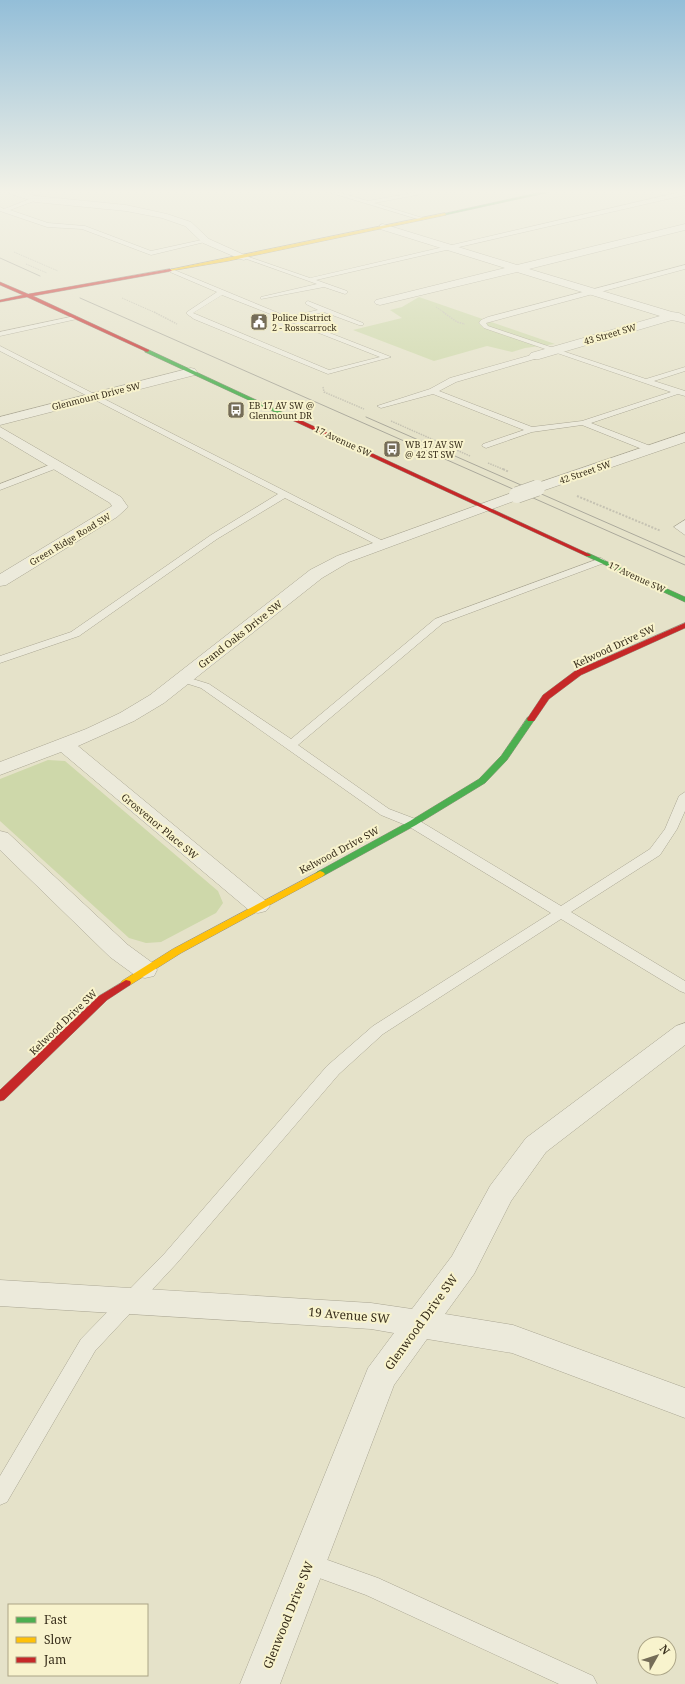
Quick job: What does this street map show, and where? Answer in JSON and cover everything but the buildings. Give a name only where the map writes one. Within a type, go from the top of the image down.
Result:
[{"type":"street","points":[[0,301],[184,269]]},
{"type":"street","points":[[380,302],[514,269]]},
{"type":"street","points":[[518,269],[685,320]]},
{"type":"street","name":"17 Avenue SW","points":[[0,284],[685,600]]},
{"type":"street","name":"43 Street SW","points":[[536,356],[685,312]]},
{"type":"street","name":"Glenmount Drive SW","points":[[0,421],[191,372]]},
{"type":"street","name":"Green Ridge Road SW","points":[[0,431],[116,500],[120,507],[112,514],[0,581]]},
{"type":"street","name":"42 Street SW","points":[[484,506],[685,437]]},
{"type":"street","name":"Grand Oaks Drive SW","points":[[0,769],[127,717],[157,699],[316,574],[344,559],[484,506]]},
{"type":"street","name":"Kelwood Drive SW","points":[[0,1097],[103,998],[145,970],[258,906],[413,823],[482,781],[504,758],[546,697],[578,673],[685,625]]},
{"type":"street","name":"Grosvenor Place SW","points":[[63,744],[258,906]]},
{"type":"street","points":[[0,838],[119,951],[145,970]]},
{"type":"street","name":"Glenwood Drive SW","points":[[260,1684],[380,1378],[463,1264],[500,1194],[536,1144],[685,1032]]},
{"type":"street","name":"19 Avenue SW","points":[[0,1293],[371,1316],[419,1323],[513,1339],[685,1403]]},
{"type":"lane","points":[[276,269],[345,292]]},
{"type":"lane","points":[[308,280],[356,269]]},
{"type":"lane","points":[[679,269],[490,318],[482,323],[486,326],[682,393]]},
{"type":"lane","points":[[172,271],[288,319],[387,357],[328,372],[204,322],[188,313],[222,292]]},
{"type":"lane","points":[[263,298],[323,285]]},
{"type":"lane","points":[[308,303],[362,324]]},
{"type":"lane","points":[[288,319],[326,310]]},
{"type":"lane","points":[[0,334],[75,318]]},
{"type":"lane","points":[[0,348],[382,544]]},
{"type":"lane","points":[[381,406],[433,390],[454,380],[536,356]]},
{"type":"lane","points":[[646,381],[685,368]]},
{"type":"lane","points":[[433,390],[531,430]]},
{"type":"lane","points":[[486,446],[531,430],[583,423],[682,393]]},
{"type":"lane","points":[[583,423],[650,449]]},
{"type":"lane","points":[[0,487],[36,472],[58,465]]},
{"type":"lane","points":[[0,660],[75,634],[214,537],[246,519],[276,498],[284,495]]},
{"type":"lane","points":[[685,522],[679,527],[685,532]]},
{"type":"lane","points":[[291,745],[439,621],[601,561]]},
{"type":"lane","points":[[184,678],[205,686],[385,812],[413,823],[685,988]]},
{"type":"lane","points":[[0,1495],[88,1345],[171,1258],[333,1070],[378,1030],[654,852],[671,829],[685,796]]},
{"type":"lane","points":[[308,1563],[370,1586],[585,1684]]},
{"type":"path","points":[[52,269],[60,272]]},
{"type":"path","points":[[577,495],[663,532]]},
{"type":"green space","points":[[419,297],[555,344],[525,348],[512,352],[487,346],[434,361],[353,330],[402,318],[390,310],[402,307]]},
{"type":"green space","points":[[48,760],[65,761],[218,891],[223,903],[216,913],[161,942],[146,943],[129,938],[0,821],[0,779]]},
{"type":"tram line","points":[[24,269],[40,276]]},
{"type":"tram line","points":[[80,298],[685,565]]},
{"type":"tram line","points":[[366,417],[685,557]]},
{"type":"traffic: fast","points":[[147,351],[296,420]]},
{"type":"traffic: fast","points":[[588,555],[685,600]]},
{"type":"traffic: fast","points":[[320,874],[413,823],[482,781],[504,758],[531,719]]},
{"type":"traffic: slow","points":[[170,270],[178,269]]},
{"type":"traffic: slow","points":[[126,983],[177,951],[320,874]]},
{"type":"traffic: jam","points":[[0,301],[170,270]]},
{"type":"traffic: jam","points":[[0,283],[147,351]]},
{"type":"traffic: jam","points":[[296,420],[588,555]]},
{"type":"traffic: jam","points":[[531,719],[546,697],[578,673],[685,625]]},
{"type":"traffic: jam","points":[[0,1097],[103,998],[126,983]]},
{"type":"place","name":"Police District 2 - Rosscarrock","points":[[259,322]]},
{"type":"place","name":"EB 17 AV SW @ Glenmount DR","points":[[236,410]]},
{"type":"place","name":"WB 17 AV SW @ 42 ST SW","points":[[392,449]]}]
